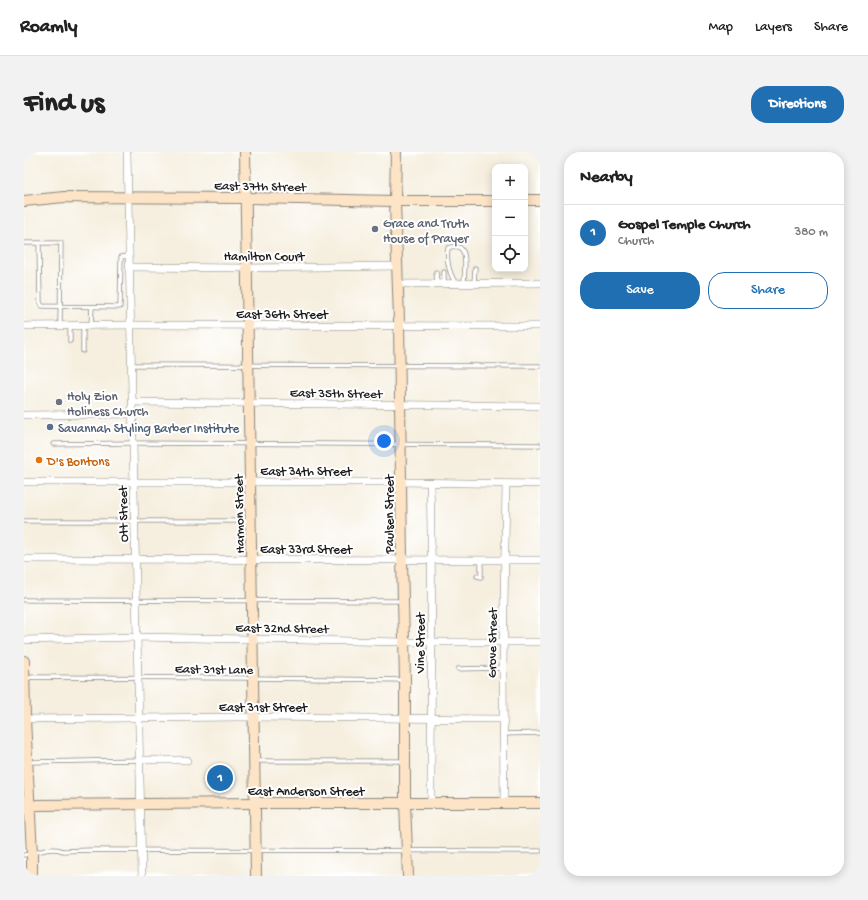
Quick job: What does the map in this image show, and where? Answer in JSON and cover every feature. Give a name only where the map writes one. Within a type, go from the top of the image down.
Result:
[{"type":"main road","name":"Harmon Street","points":[[245,152],[256,876]]},
{"type":"main road","name":"Paulsen Street","points":[[396,152],[395,201],[400,365],[408,876]]},
{"type":"main road","name":"East 37th Street","points":[[24,201],[64,197],[395,201],[492,200]]},
{"type":"main road","points":[[528,200],[540,200]]},
{"type":"main road","points":[[24,661],[28,855],[32,876]]},
{"type":"main road","name":"East Anderson Street","points":[[27,808],[37,805],[540,803]]},
{"type":"street","name":"Ott Street","points":[[127,152],[142,876]]},
{"type":"street","name":"Hamilton Court","points":[[130,267],[247,268],[398,266]]},
{"type":"street","points":[[398,284],[540,283]]},
{"type":"street","name":"East 36th Street","points":[[24,326],[540,326]]},
{"type":"street","name":"East 35th Street","points":[[133,402],[540,406]]},
{"type":"street","points":[[24,415],[132,414]]},
{"type":"street","name":"East 34th Street","points":[[24,482],[430,482],[540,484]]},
{"type":"street","name":"Vine Street","points":[[430,482],[432,560],[431,804]]},
{"type":"street","name":"Grove Street","points":[[504,803],[503,668],[506,484]]},
{"type":"street","name":"East 33rd Street","points":[[24,559],[402,561],[540,560]]},
{"type":"street","name":"East 32nd Street","points":[[24,640],[253,638],[404,642],[540,642]]},
{"type":"street","name":"East 31st Street","points":[[25,719],[254,717],[503,719]]},
{"type":"street","points":[[140,760],[187,760]]},
{"type":"lane","points":[[24,243],[61,243],[60,325]]},
{"type":"lane","points":[[39,243],[40,302],[42,306],[130,307]]},
{"type":"lane","points":[[455,283],[450,272],[447,254],[448,248],[455,246],[460,247],[465,257],[464,284]]},
{"type":"lane","points":[[120,307],[121,257],[130,256]]},
{"type":"lane","points":[[474,283],[475,268]]},
{"type":"lane","points":[[436,272],[440,283]]},
{"type":"lane","points":[[440,283],[444,272]]},
{"type":"lane","points":[[91,325],[92,306]]},
{"type":"lane","points":[[70,325],[70,341]]},
{"type":"lane","points":[[83,325],[83,351]]},
{"type":"lane","points":[[132,365],[540,366]]},
{"type":"lane","points":[[53,444],[540,445]]},
{"type":"lane","points":[[24,521],[251,521]]},
{"type":"lane","points":[[478,576],[481,576],[481,560]]},
{"type":"lane","points":[[24,600],[404,601]]},
{"type":"lane","points":[[458,669],[503,668]]},
{"type":"lane","name":"East 31st Lane","points":[[24,680],[32,677],[405,680]]},
{"type":"lane","points":[[503,734],[540,733]]},
{"type":"lane","points":[[26,763],[140,760]]},
{"type":"lane","points":[[254,761],[406,761]]},
{"type":"lane","points":[[28,855],[39,851],[59,849],[63,851],[540,851]]},
{"type":"place","name":"Grace and Truth House of Prayer","points":[[375,229]]},
{"type":"place","name":"Holy Zion Holiness Church","points":[[59,402]]},
{"type":"place","name":"Savannah Styling Barber Institute","points":[[50,427]]},
{"type":"place","name":"D's Bontons","points":[[39,460]]},
{"type":"place","name":"Gospel Temple Church","points":[[220,778]]}]
